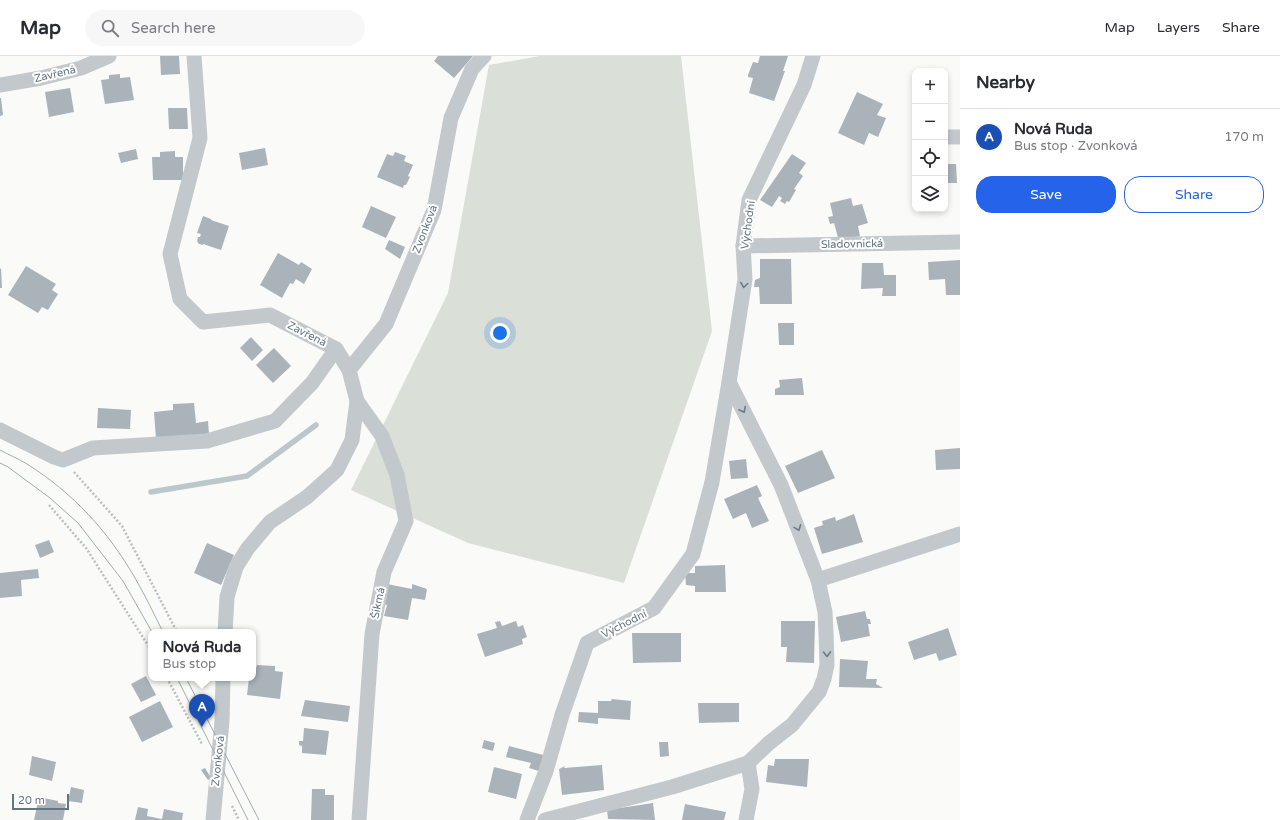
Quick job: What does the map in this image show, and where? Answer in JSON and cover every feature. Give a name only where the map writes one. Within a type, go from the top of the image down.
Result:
[{"type":"street","name":"Zavřená","points":[[0,84],[40,78],[81,68],[109,56]]},
{"type":"street","name":"Zavřená","points":[[63,460],[92,448],[207,441],[275,421],[312,383],[336,349],[270,315],[203,322],[180,299],[170,254],[200,138],[194,56]]},
{"type":"street","name":"Zvonková","points":[[348,370],[386,324],[434,210],[451,118],[472,69],[484,56]]},
{"type":"street","name":"Východní","points":[[527,820],[546,771],[562,715],[587,643],[654,608],[693,554],[712,482],[745,279],[743,246],[750,200],[804,85],[813,56]]},
{"type":"street","name":"Sladovnická","points":[[743,246],[960,242]]},
{"type":"street","points":[[225,629],[227,597],[236,568],[248,548],[270,522],[307,497],[337,470],[352,440],[357,401],[348,370],[336,349]]},
{"type":"street","points":[[545,820],[672,787],[748,763],[769,743],[792,725],[819,692],[827,665],[825,612],[818,580],[781,485],[728,382]]},
{"type":"street","name":"Šikmá","points":[[357,401],[382,436],[397,475],[406,521],[384,572],[372,634],[359,820]]},
{"type":"street","points":[[0,430],[54,458],[63,460]]},
{"type":"street","points":[[818,580],[960,534]]},
{"type":"street","name":"Zvonková","points":[[213,820],[222,721],[222,681]]},
{"type":"street","points":[[746,820],[752,788],[748,763]]},
{"type":"path","points":[[63,460],[122,526],[174,629]]},
{"type":"path","points":[[49,505],[86,548],[148,645]]},
{"type":"path","points":[[169,681],[205,750]]},
{"type":"shaded area","points":[[540,56],[681,56],[712,331],[624,583],[468,543],[351,490],[448,293],[489,65]]},
{"type":"building","points":[[160,56],[179,56],[180,74],[161,75]]},
{"type":"building","points":[[438,56],[473,56],[454,78],[434,61]]},
{"type":"building","points":[[760,56],[788,56],[783,71],[785,71],[774,101],[749,93],[753,78],[748,77],[748,75],[753,62],[758,63]]},
{"type":"building","points":[[120,74],[120,78],[130,77],[134,100],[105,104],[101,80],[109,79],[109,75]]},
{"type":"building","points":[[70,88],[74,112],[49,117],[45,92]]},
{"type":"building","points":[[857,92],[883,104],[877,115],[886,118],[878,137],[869,133],[864,145],[838,133]]},
{"type":"building","points":[[0,98],[3,115],[0,116]]},
{"type":"building","points":[[168,108],[187,108],[188,129],[169,129]]},
{"type":"building","points":[[265,148],[268,165],[242,170],[239,153]]},
{"type":"building","points":[[136,149],[138,159],[121,163],[118,153]]},
{"type":"building","points":[[175,151],[175,157],[183,157],[183,180],[153,180],[152,157],[160,157],[160,152]]},
{"type":"building","points":[[395,152],[406,156],[404,161],[413,165],[408,176],[410,177],[403,188],[377,177],[387,154],[393,156]]},
{"type":"building","points":[[792,154],[806,163],[799,173],[803,176],[794,189],[796,190],[789,202],[787,201],[785,204],[780,201],[782,198],[779,196],[772,207],[760,200]]},
{"type":"building","points":[[948,164],[956,164],[957,183],[948,183]]},
{"type":"building","points":[[851,198],[853,206],[862,204],[868,223],[858,226],[860,236],[839,241],[834,223],[830,224],[828,217],[833,216],[830,203]]},
{"type":"building","points":[[371,206],[396,217],[386,238],[362,227]]},
{"type":"building","points":[[203,216],[229,226],[221,250],[199,244],[197,241],[201,234],[197,233]]},
{"type":"building","points":[[389,240],[405,247],[400,259],[385,249]]},
{"type":"building","points":[[278,253],[299,265],[301,262],[312,269],[304,284],[296,279],[293,284],[290,283],[282,298],[260,285]]},
{"type":"building","points":[[760,259],[791,259],[792,304],[760,304],[759,287],[754,287],[755,280],[760,278]]},
{"type":"building","points":[[960,260],[960,295],[946,295],[945,279],[929,280],[928,262]]},
{"type":"building","points":[[862,263],[883,263],[884,275],[896,275],[896,296],[882,296],[883,288],[861,289]]},
{"type":"building","points":[[26,266],[56,284],[52,290],[58,294],[48,310],[42,307],[38,313],[8,295]]},
{"type":"building","points":[[1,268],[2,288],[0,288],[0,269]]},
{"type":"building","points":[[778,323],[794,323],[794,345],[779,345]]},
{"type":"building","points":[[251,337],[263,350],[252,361],[240,348]]},
{"type":"building","points":[[274,348],[291,366],[273,383],[256,365]]},
{"type":"building","points":[[802,378],[804,395],[775,395],[775,389],[780,387],[779,380]]},
{"type":"building","points":[[194,403],[196,423],[208,421],[209,434],[156,439],[154,412],[173,410],[173,404]]},
{"type":"building","points":[[98,408],[131,410],[130,429],[97,428]]},
{"type":"building","points":[[960,448],[960,469],[936,470],[935,450]]},
{"type":"building","points":[[822,450],[835,478],[798,493],[785,466]]},
{"type":"building","points":[[746,459],[748,478],[731,479],[729,461]]},
{"type":"building","points":[[757,485],[762,496],[758,498],[769,521],[752,528],[746,513],[733,519],[724,499]]},
{"type":"building","points":[[854,514],[863,542],[822,554],[814,528],[823,525],[822,521],[835,517],[836,521]]},
{"type":"building","points":[[49,540],[54,552],[40,558],[35,545]]},
{"type":"building","points":[[207,543],[234,555],[221,585],[194,573]]},
{"type":"building","points":[[725,565],[726,592],[695,592],[695,586],[686,585],[685,573],[695,573],[695,566]]},
{"type":"building","points":[[38,569],[39,578],[21,580],[22,596],[0,598],[0,573]]},
{"type":"building","points":[[387,584],[412,589],[412,584],[427,589],[425,600],[412,598],[408,620],[384,616],[387,605],[383,604]]},
{"type":"building","points":[[865,611],[867,619],[870,619],[871,624],[868,624],[870,636],[841,642],[836,617]]},
{"type":"building","points":[[500,621],[502,626],[516,621],[518,627],[523,625],[527,637],[522,639],[523,644],[485,657],[477,634],[497,628],[495,622]]},
{"type":"building","points":[[781,621],[815,621],[814,663],[786,662],[787,647],[781,647]]},
{"type":"building","points":[[948,628],[957,655],[939,661],[936,653],[914,660],[908,642]]},
{"type":"building","points":[[632,633],[681,633],[681,662],[633,663]]},
{"type":"building","points":[[840,659],[868,661],[866,679],[877,679],[876,684],[883,688],[839,687]]},
{"type":"building","points":[[257,665],[275,666],[275,671],[283,672],[280,699],[247,695],[249,681],[256,681]]},
{"type":"building","points":[[146,676],[156,695],[141,702],[131,684]]},
{"type":"building","points":[[612,699],[631,701],[630,720],[598,718],[598,724],[578,722],[579,712],[598,713],[598,701],[611,701]]},
{"type":"building","points":[[305,700],[350,706],[348,722],[301,716]]},
{"type":"building","points":[[160,701],[173,727],[142,742],[129,717]]},
{"type":"building","points":[[698,703],[739,703],[739,722],[699,723]]},
{"type":"building","points":[[304,728],[329,731],[326,755],[302,753],[302,746],[299,745],[299,741],[303,741]]},
{"type":"building","points":[[484,740],[495,743],[493,751],[482,748]]},
{"type":"building","points":[[659,742],[668,742],[669,756],[660,757]]},
{"type":"building","points":[[509,746],[547,756],[542,772],[529,768],[531,763],[506,757]]},
{"type":"building","points":[[32,756],[56,762],[52,781],[29,775]]},
{"type":"building","points":[[775,759],[809,759],[807,787],[766,782],[768,765],[774,766]]},
{"type":"building","points":[[602,765],[604,790],[562,795],[559,769],[565,766],[564,768]]},
{"type":"building","points":[[494,767],[522,774],[516,799],[488,792]]},
{"type":"building","points":[[205,768],[211,778],[208,780],[201,770]]},
{"type":"building","points":[[71,787],[84,790],[82,803],[68,801]]},
{"type":"building","points":[[312,789],[325,789],[325,795],[334,795],[334,820],[311,820]]},
{"type":"building","points":[[39,797],[66,804],[63,820],[34,820]]},
{"type":"building","points":[[653,803],[655,820],[608,819],[607,810]]},
{"type":"building","points":[[685,804],[726,812],[724,820],[682,820]]},
{"type":"building","points":[[138,807],[148,809],[147,816],[162,819],[164,809],[183,813],[182,820],[135,820]]},
{"type":"waterway","points":[[151,492],[247,476],[316,425]]},
{"type":"tram line","points":[[0,450],[24,462],[44,475],[88,514],[113,544],[135,578],[161,629]]},
{"type":"tram line","points":[[0,463],[8,467],[50,498],[78,523],[123,581],[150,629]]},
{"type":"tram line","points":[[178,681],[248,820]]},
{"type":"tram line","points":[[188,681],[259,820]]},
{"type":"place","name":"Nová Ruda","points":[[202,727]]}]
